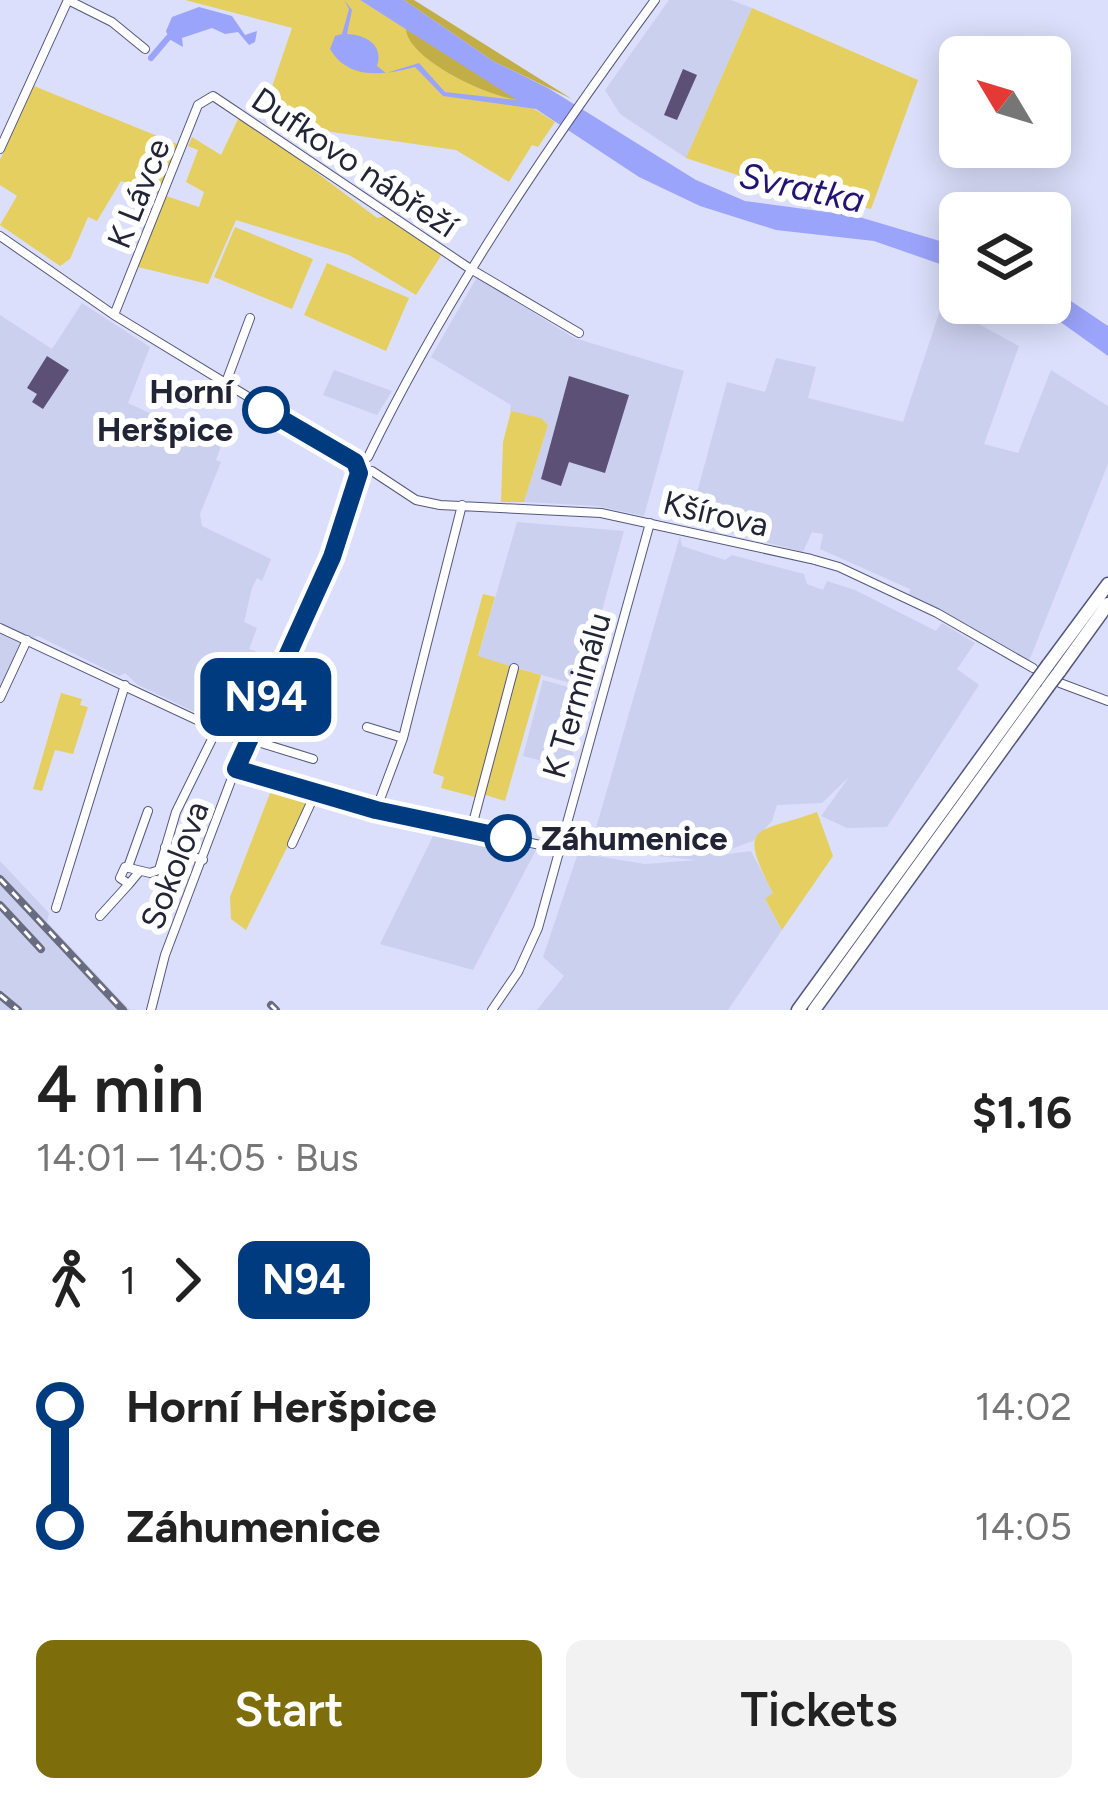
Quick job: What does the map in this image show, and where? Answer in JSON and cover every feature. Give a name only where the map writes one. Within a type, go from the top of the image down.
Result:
[{"type":"highway","points":[[814,1010],[1108,584]]},
{"type":"highway","points":[[798,1010],[1047,676],[1108,604]]},
{"type":"street","points":[[0,149],[68,0],[112,22],[146,49]]},
{"type":"street","points":[[355,462],[368,457],[469,268],[555,136],[655,0]]},
{"type":"street","name":"Dufkovo nábřeží","points":[[213,95],[469,268],[579,333]]},
{"type":"street","name":"K Lávce","points":[[114,315],[198,105],[213,95]]},
{"type":"street","points":[[0,236],[114,315],[355,462],[359,473],[372,471],[368,457]]},
{"type":"street","points":[[225,385],[250,318]]},
{"type":"street","name":"Kšírova","points":[[372,471],[416,500],[589,512],[839,567],[937,614],[1047,676],[1108,701]]},
{"type":"street","name":"Sokolova","points":[[151,1010],[165,955],[236,769],[332,557],[359,473]]},
{"type":"street","points":[[376,810],[403,738],[462,505]]},
{"type":"street","name":"K Terminálu","points":[[492,1010],[530,949],[650,523]]},
{"type":"street","points":[[0,628],[217,729],[314,759]]},
{"type":"street","points":[[0,698],[27,640]]},
{"type":"street","points":[[471,830],[514,668]]},
{"type":"street","points":[[56,908],[125,685]]},
{"type":"street","points":[[367,727],[403,738]]},
{"type":"street","points":[[128,867],[156,873],[176,812],[217,729]]},
{"type":"street","points":[[236,769],[376,810],[559,849]]},
{"type":"street","points":[[292,844],[315,794]]},
{"type":"street","points":[[129,884],[120,875],[128,867],[148,811]]},
{"type":"street","points":[[165,847],[203,860]]},
{"type":"street","points":[[100,916],[139,872]]},
{"type":"shaded area","points":[[185,0],[360,0],[555,122],[538,147],[532,145],[509,182],[456,150],[325,131],[318,142],[271,110],[267,116],[263,113],[292,28]]},
{"type":"shaded area","points":[[404,0],[414,0],[572,99],[493,61]]},
{"type":"shaded area","points":[[669,0],[731,0],[752,8],[686,158],[620,114],[605,90]]},
{"type":"shaded area","points":[[752,8],[918,80],[871,209],[786,191],[686,158]]},
{"type":"shaded area","points":[[406,29],[520,100],[472,85],[435,65],[410,41]]},
{"type":"shaded area","points":[[34,86],[177,144],[160,193],[121,181],[97,221],[88,217],[70,259],[60,266],[0,225],[17,196],[0,185],[0,160]]},
{"type":"shaded area","points":[[240,115],[377,218],[385,216],[442,254],[416,295],[349,255],[236,220],[208,284],[138,267],[166,196],[199,207],[204,192],[186,182],[198,150],[188,146],[192,137],[221,155]]},
{"type":"shaded area","points":[[235,227],[313,259],[292,309],[214,277]]},
{"type":"shaded area","points":[[327,263],[409,298],[386,351],[304,315]]},
{"type":"shaded area","points":[[477,277],[574,338],[684,371],[644,516],[596,506],[524,502],[548,425],[540,418],[510,411],[511,405],[431,357]]},
{"type":"shaded area","points":[[82,303],[150,347],[128,403],[221,446],[216,460],[221,462],[200,514],[202,526],[271,559],[262,581],[257,578],[252,588],[244,622],[257,628],[249,649],[276,659],[237,732],[138,685],[125,673],[119,676],[38,636],[20,644],[0,686],[0,315],[52,349]]},
{"type":"shaded area","points":[[939,313],[939,324],[979,324],[1019,346],[984,444],[1018,453],[1051,370],[1108,406],[1108,464],[1029,661],[909,595],[910,589],[820,549],[823,534],[812,532],[803,552],[689,522],[727,382],[765,392],[776,358],[816,367],[808,398],[903,422]]},
{"type":"shaded area","points":[[334,370],[392,391],[377,415],[323,395]]},
{"type":"shaded area","points":[[511,411],[541,418],[548,425],[524,502],[501,502],[503,442]]},
{"type":"shaded area","points":[[517,522],[624,531],[581,686],[478,657]]},
{"type":"shaded area","points":[[680,536],[682,546],[725,560],[732,555],[804,574],[807,584],[823,590],[827,581],[855,590],[936,631],[942,623],[975,643],[957,669],[979,685],[887,827],[847,828],[821,816],[849,777],[822,803],[777,805],[772,821],[753,841],[712,856],[751,851],[773,893],[765,900],[782,930],[728,1010],[537,1010],[564,976],[543,957],[578,853],[645,864],[696,860],[590,849]]},
{"type":"shaded area","points":[[483,594],[495,597],[478,656],[513,667],[475,797],[441,788],[444,777],[433,773]]},
{"type":"shaded area","points":[[516,668],[541,675],[505,801],[482,794]]},
{"type":"shaded area","points":[[543,680],[590,693],[569,768],[523,756]]},
{"type":"shaded area","points":[[61,693],[82,699],[80,705],[88,707],[73,754],[55,750],[42,791],[33,789]]},
{"type":"shaded area","points":[[272,788],[310,801],[246,930],[231,919],[230,897]]},
{"type":"shaded area","points":[[817,812],[833,856],[782,930],[765,899],[773,893],[755,842],[767,828]]},
{"type":"shaded area","points":[[437,828],[536,850],[473,970],[380,944]]},
{"type":"shaded area","points":[[0,861],[49,913],[47,922],[130,1010],[0,1010]]},
{"type":"water","points":[[344,0],[352,10],[347,34],[372,42],[378,52],[377,66],[386,73],[357,71],[330,49],[335,36],[342,34],[349,9]]},
{"type":"water","points":[[360,0],[404,0],[493,61],[548,88],[696,180],[745,201],[856,216],[939,241],[939,264],[874,241],[776,230],[700,206],[639,177],[536,109],[443,96],[415,67],[388,72],[419,63],[445,92],[517,100]]},
{"type":"water","points":[[199,7],[232,16],[245,35],[257,31],[255,42],[249,45],[238,32],[225,34],[212,28],[182,38],[183,47],[169,39],[166,31],[172,17]]},
{"type":"water","points":[[1071,301],[1108,326],[1108,356],[1063,324],[1071,324]]},
{"type":"building","points":[[683,69],[697,75],[677,120],[664,115]]},
{"type":"building","points":[[47,356],[69,370],[43,409],[32,402],[37,394],[27,388]]},
{"type":"building","points":[[569,376],[629,395],[605,473],[569,462],[561,486],[541,479]]},
{"type":"waterway","points":[[151,58],[168,38]]},
{"type":"railway","points":[[0,879],[123,1010]]},
{"type":"railway","points":[[0,905],[41,949]]},
{"type":"railway","points":[[0,995],[18,1010]]},
{"type":"railway","points":[[271,1005],[276,1010]]},
{"type":"bus line","name":"N94","points":[[266,410],[355,462],[359,473],[343,531],[236,769],[376,810],[508,838]]},
{"type":"place","name":"Horní Heršpice","points":[[266,410]]},
{"type":"place","name":"Záhumenice","points":[[508,838]]},
{"type":"water label","name":"Svratka","points":[[802,187]]}]
